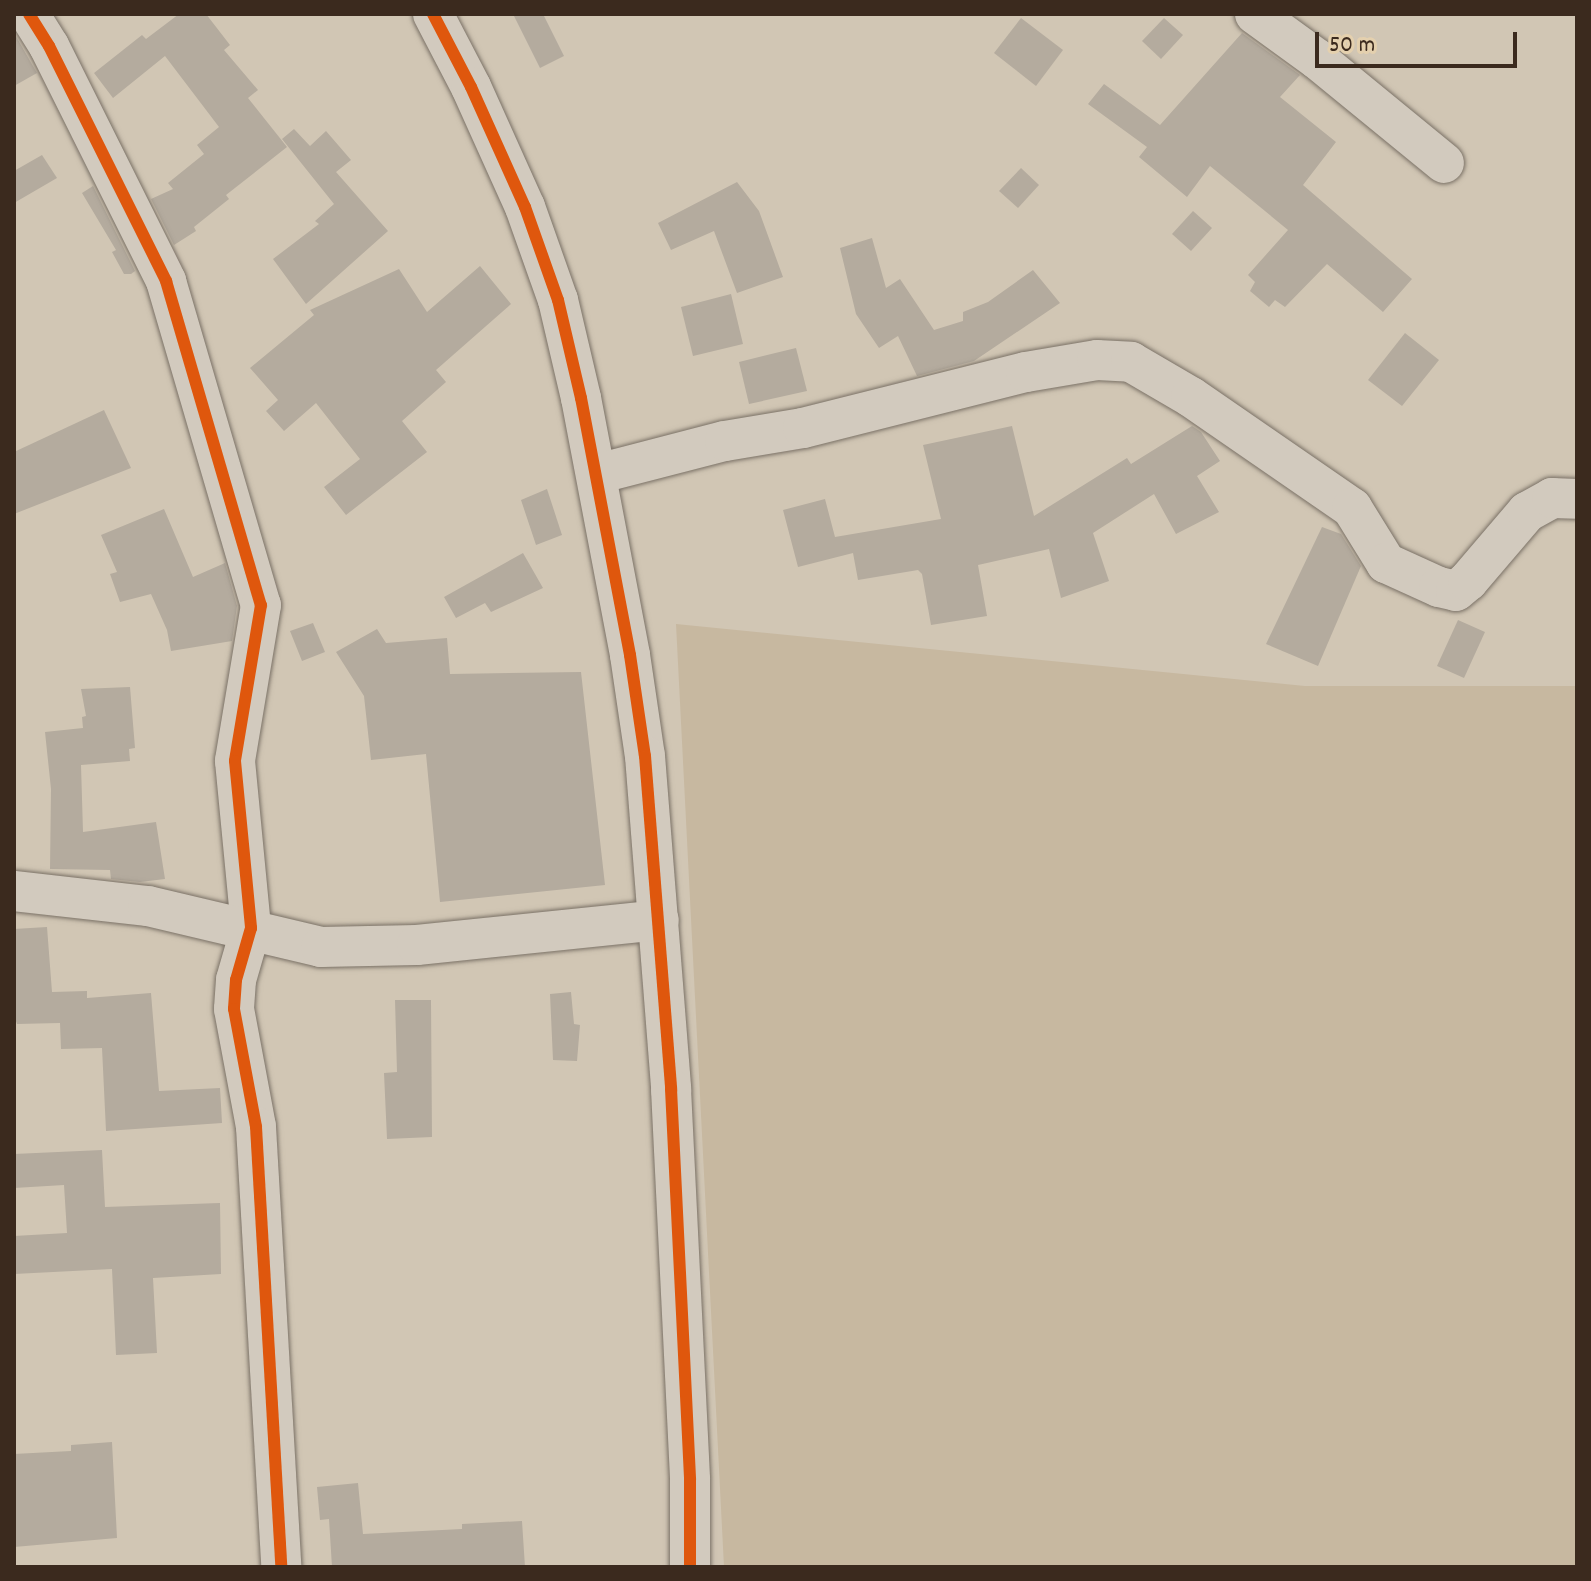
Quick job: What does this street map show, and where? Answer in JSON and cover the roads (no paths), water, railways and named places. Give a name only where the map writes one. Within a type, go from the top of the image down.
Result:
[{"type":"street","points":[[29,14],[49,46],[166,281],[261,605],[235,761],[251,928],[236,980],[234,1009],[256,1127],[281,1567]]},
{"type":"street","points":[[433,14],[471,87],[525,207],[561,314],[597,474],[645,756],[659,920],[689,1465],[690,1567]]},
{"type":"street","points":[[1255,14],[1317,59],[1444,163]]},
{"type":"street","points":[[597,474],[725,441],[803,428],[1026,372],[1097,360],[1131,362],[1191,397],[1352,508],[1386,563],[1439,587],[1456,591],[1468,581],[1527,512],[1552,498],[1577,499]]},
{"type":"street","points":[[14,891],[148,906],[321,947],[417,945],[659,920]]}]
